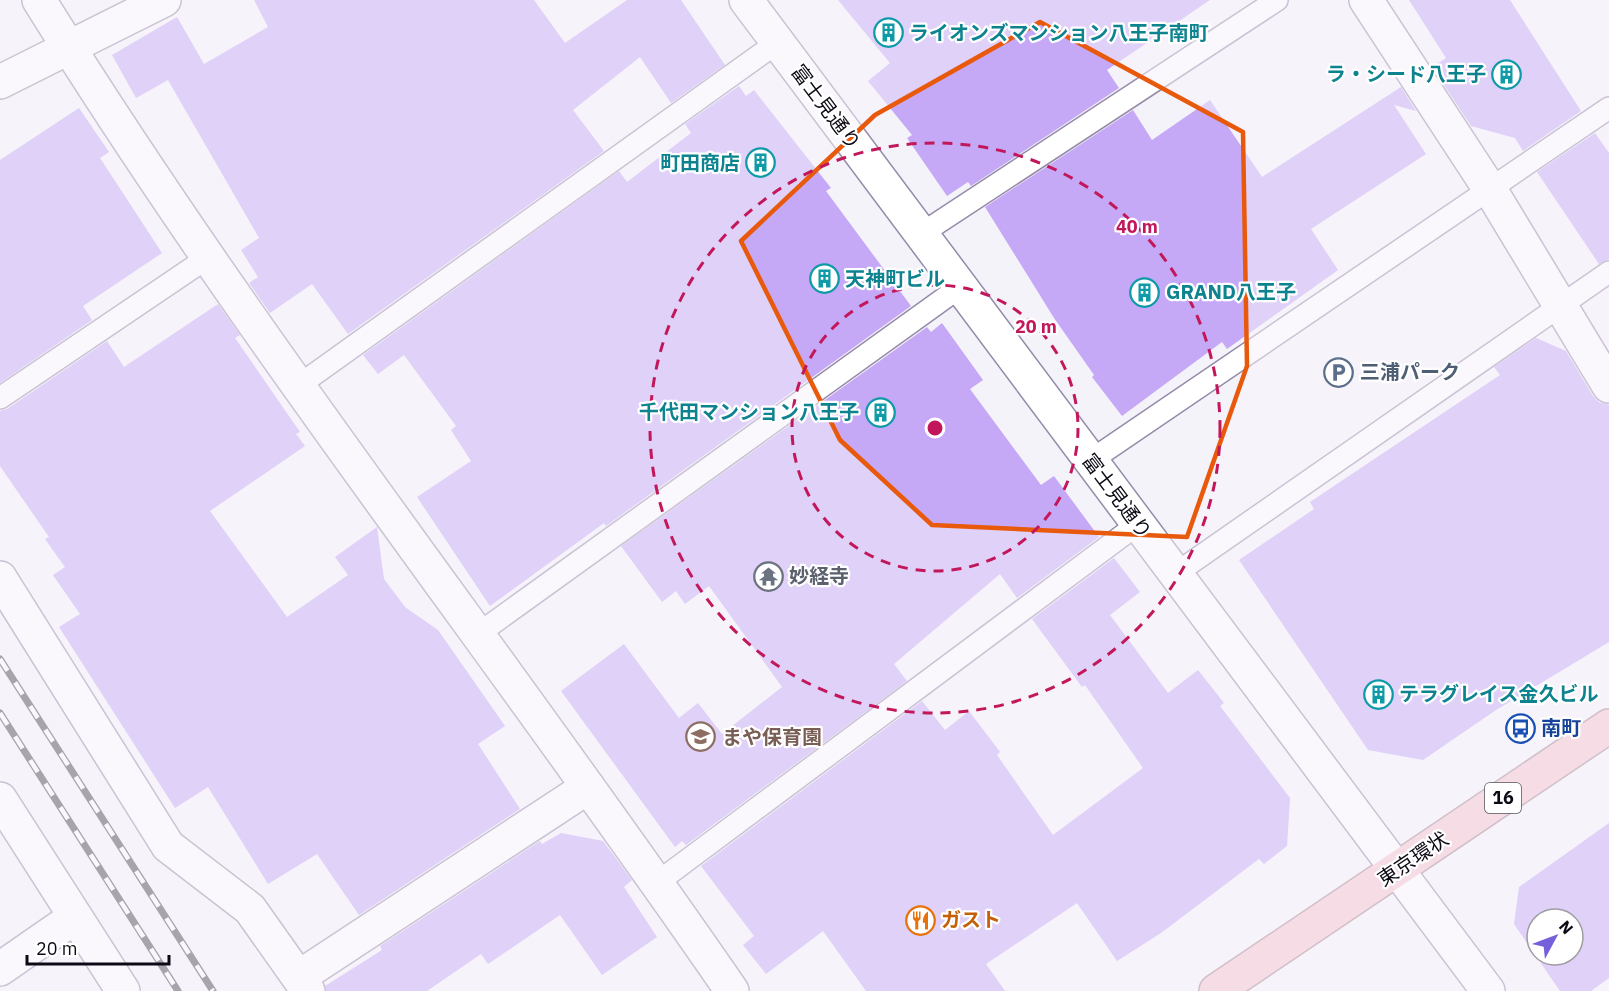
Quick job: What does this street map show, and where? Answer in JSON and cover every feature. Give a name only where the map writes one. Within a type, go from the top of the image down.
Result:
[{"type":"highway","name":"東京環状","points":[[1216,991],[1609,726]]},
{"type":"street","points":[[39,0],[207,258],[658,882],[732,991]]},
{"type":"street","points":[[0,82],[165,0]]},
{"type":"street","name":"富士見通り","points":[[746,0],[1488,991]]},
{"type":"street","points":[[1366,0],[1491,190],[1609,386]]},
{"type":"street","points":[[0,578],[168,846],[250,909],[303,984],[588,787]]},
{"type":"street","points":[[0,799],[123,991]]},
{"type":"street","points":[[0,969],[75,917]]},
{"type":"lane","points":[[921,234],[1277,0]]},
{"type":"lane","points":[[298,386],[778,42]]},
{"type":"lane","points":[[1090,461],[1609,108]]},
{"type":"lane","points":[[0,398],[207,258]]},
{"type":"lane","points":[[1175,574],[1609,272]]},
{"type":"lane","points":[[478,634],[960,287]]},
{"type":"lane","points":[[658,882],[1138,524]]},
{"type":"highlighted area","points":[[1040,22],[1243,132],[1247,366],[1187,537],[932,525],[840,440],[741,241],[875,115]]},
{"type":"building","points":[[254,0],[534,0],[565,43],[627,0],[681,0],[725,65],[671,103],[640,57],[573,110],[604,151],[348,334],[312,284],[270,313],[249,283],[258,277],[241,250],[259,238],[168,80],[136,98],[112,55],[177,17],[204,64],[268,27]]},
{"type":"building","points":[[838,0],[1210,0],[1107,70],[1119,88],[971,186],[968,182],[947,196],[907,138],[912,135],[868,81],[890,63]]},
{"type":"building","points":[[1409,0],[1510,0],[1581,111],[1523,151],[1515,138],[1471,126],[1432,67],[1446,58]]},
{"type":"building","points":[[739,86],[746,96],[754,90],[831,188],[826,191],[911,306],[606,526],[604,523],[490,606],[417,497],[471,461],[451,430],[456,426],[404,355],[378,374],[363,355],[619,171],[627,182],[691,133],[685,124]]},
{"type":"building","points":[[1401,87],[1416,111],[1394,105],[1426,154],[1311,229],[1338,270],[1227,349],[1222,342],[1122,416],[1092,377],[1094,375],[1054,318],[985,207],[1133,110],[1152,140],[1210,100],[1262,177]]},
{"type":"building","points":[[79,108],[109,152],[100,158],[162,253],[83,306],[92,320],[0,383],[0,160]]},
{"type":"building","points":[[1595,133],[1609,153],[1609,259],[1599,264],[1537,172]]},
{"type":"building","points":[[218,304],[240,335],[235,338],[300,432],[296,434],[305,446],[210,511],[287,617],[348,575],[335,557],[377,527],[384,579],[405,607],[438,630],[505,726],[478,744],[520,809],[359,915],[317,854],[268,884],[208,787],[175,808],[59,627],[80,614],[53,575],[65,567],[45,539],[49,537],[0,466],[0,411],[7,409],[107,341],[124,367]]},
{"type":"building","points":[[942,323],[983,380],[970,389],[1041,485],[1054,476],[1099,537],[1017,598],[1000,574],[894,664],[907,681],[686,845],[682,841],[675,847],[561,691],[624,644],[679,718],[698,703],[722,734],[782,687],[709,586],[685,604],[676,591],[662,602],[621,546],[927,327],[931,332]]},
{"type":"building","points":[[1536,338],[1566,351],[1593,396],[1599,402],[1609,405],[1609,642],[1496,710],[1423,760],[1368,750],[1239,560],[1314,509],[1310,502],[1500,375],[1494,367]]},
{"type":"building","points":[[1114,558],[1140,592],[1110,615],[1168,693],[1198,670],[1224,703],[1220,706],[1290,798],[1287,846],[1264,864],[1259,859],[1161,933],[1117,961],[1077,903],[986,964],[1005,991],[866,991],[823,931],[766,974],[743,945],[754,936],[701,866],[922,701],[945,730],[969,711],[1000,752],[997,755],[1053,835],[1143,768],[1085,685],[1082,687],[1032,619]]},
{"type":"building","points":[[1609,823],[1609,978],[1591,991],[1560,991],[1544,967],[1585,967],[1585,907],[1525,907],[1525,940],[1514,924],[1519,887]]},
{"type":"building","points":[[561,833],[603,841],[632,880],[624,887],[657,937],[602,975],[560,915],[488,964],[481,954],[427,991],[326,991],[325,986],[382,950],[380,946],[540,841],[542,844]]},
{"type":"railway","points":[[0,659],[213,991]]},
{"type":"railway","points":[[0,713],[178,991]]},
{"type":"place","name":"ライオンズマンション八王子南町","points":[[888,33]]},
{"type":"place","name":"ラ・シード八王子","points":[[1507,74]]},
{"type":"place","name":"町田商店","points":[[761,163]]},
{"type":"place","name":"天神町ビル","points":[[824,279]]},
{"type":"place","name":"GRAND八王子","points":[[1145,292]]},
{"type":"place","name":"三浦パーク","points":[[1339,372]]},
{"type":"place","name":"千代田マンション八王子","points":[[880,412]]},
{"type":"place","name":"妙経寺","points":[[768,576]]},
{"type":"place","name":"テラグレイス金久ビル","points":[[1378,694]]},
{"type":"place","name":"南町","points":[[1520,728]]},
{"type":"place","name":"まや保育園","points":[[701,737]]},
{"type":"place","name":"ガスト","points":[[920,920]]}]
